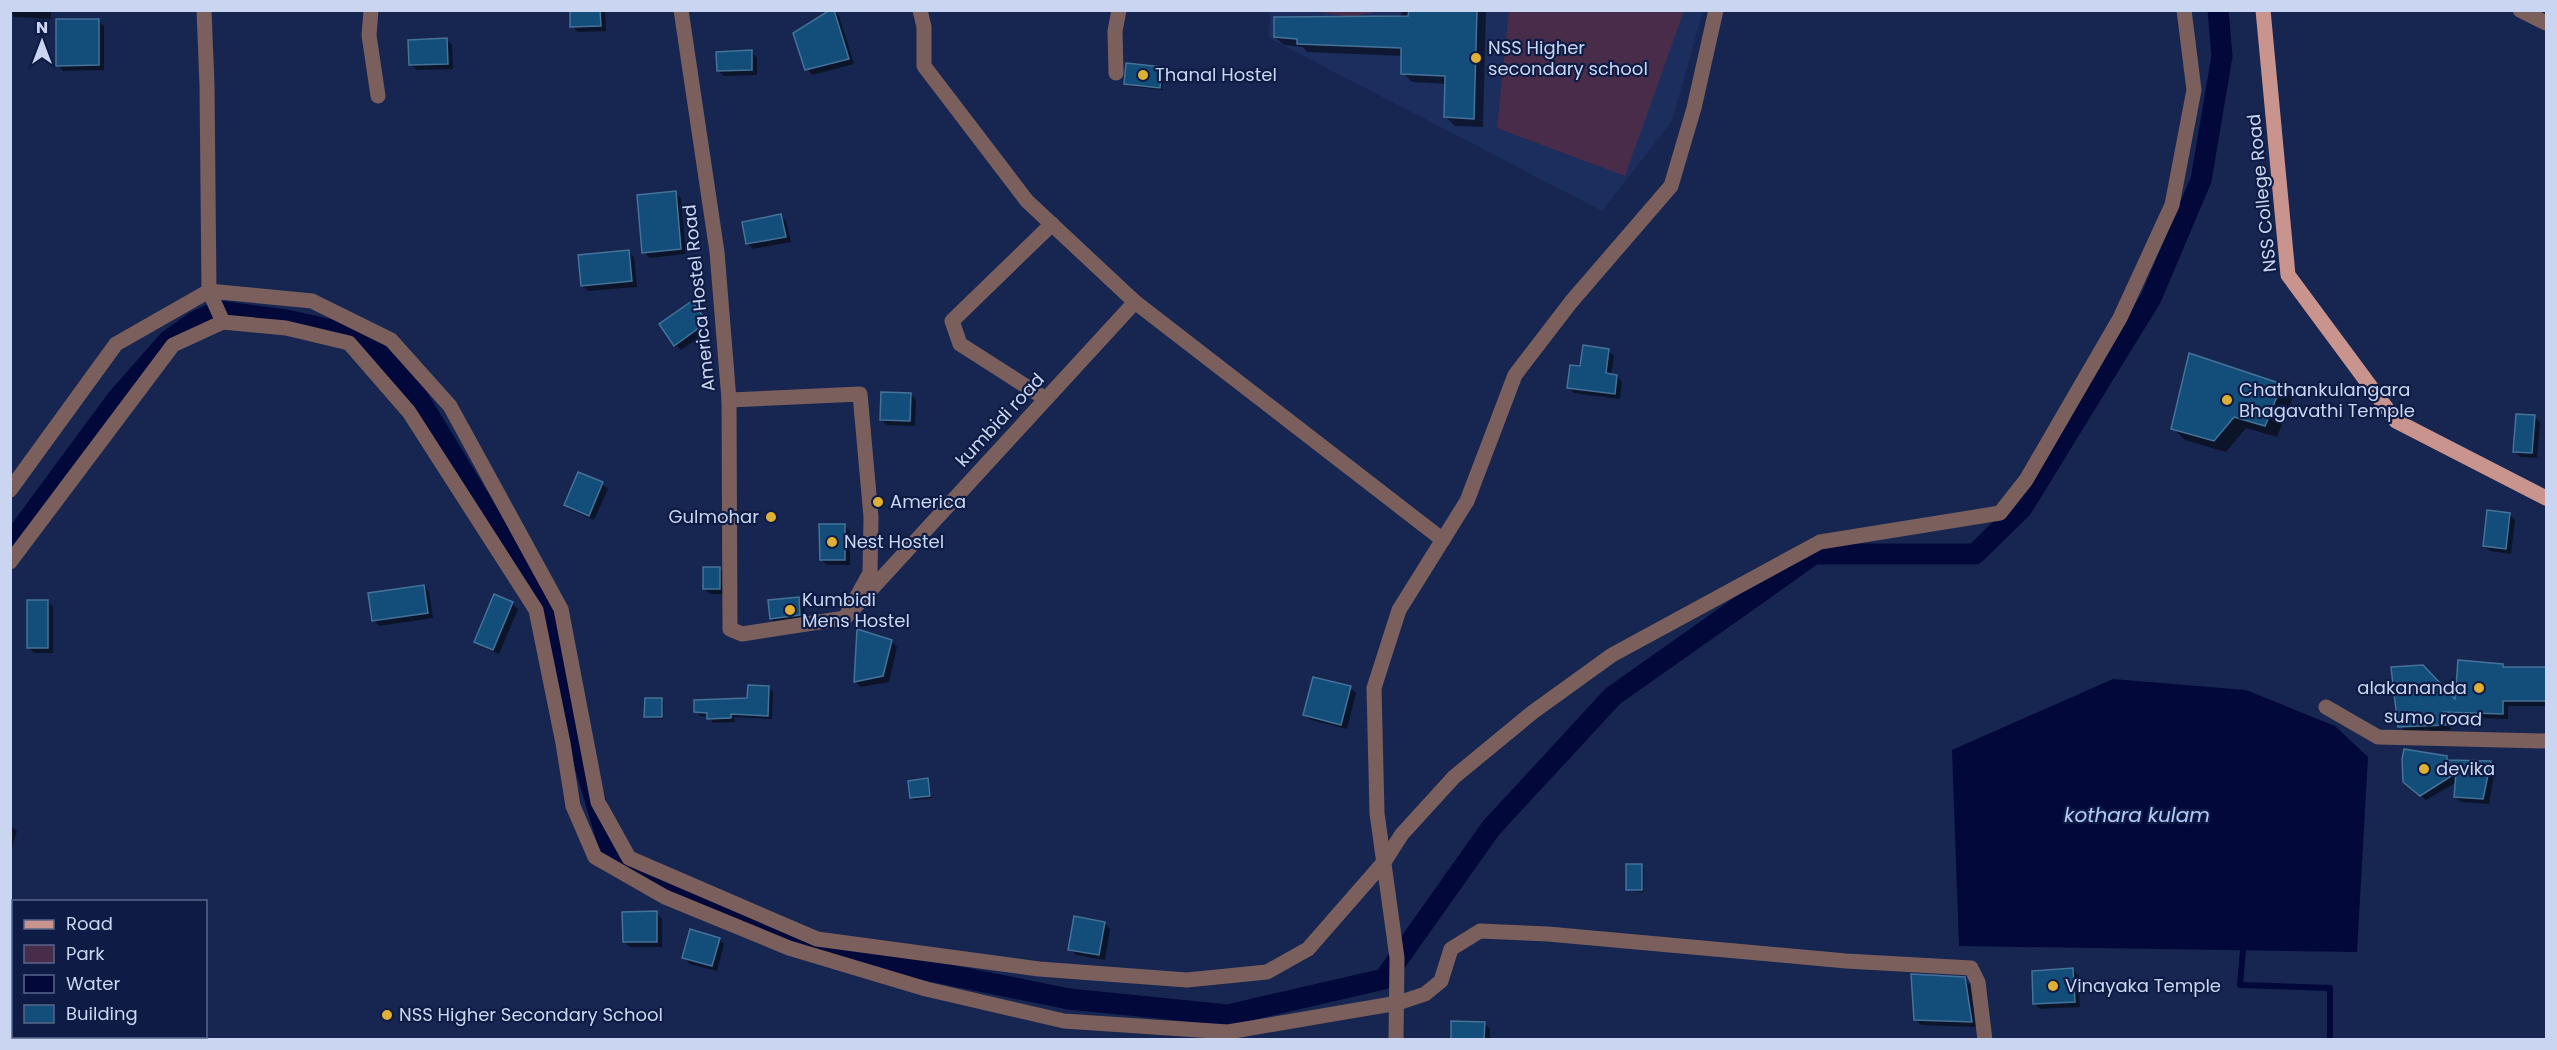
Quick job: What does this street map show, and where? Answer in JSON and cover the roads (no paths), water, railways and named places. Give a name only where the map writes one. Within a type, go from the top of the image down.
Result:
[{"type":"main road","name":"NSS College Road","points":[[2263,10],[2288,275],[2396,421],[2547,498]]},
{"type":"street","points":[[204,10],[209,291],[223,322]]},
{"type":"street","points":[[371,10],[369,35],[378,96]]},
{"type":"street","name":"America Hostel Road","points":[[681,10],[717,252],[729,400],[860,394],[871,517],[870,573],[844,618]]},
{"type":"street","points":[[920,10],[924,27],[924,66],[1027,201],[1135,302],[1443,540]]},
{"type":"street","points":[[1116,73],[1115,31],[1119,10]]},
{"type":"street","points":[[1396,1040],[1397,958],[1377,813],[1374,688],[1399,610],[1467,501],[1515,375],[1570,302],[1671,186],[1694,108],[1716,10]]},
{"type":"street","points":[[10,490],[116,344],[209,291],[312,301],[391,340],[450,406],[561,609],[598,802],[629,858],[817,939],[1039,969],[1187,980],[1267,972],[1308,949],[1384,862],[1402,834],[1454,777],[1533,712],[1612,655],[1820,542],[2000,513],[2026,480],[2120,318],[2172,205],[2194,90],[2184,10]]},
{"type":"street","points":[[2520,10],[2547,23]]},
{"type":"street","points":[[1046,399],[960,344],[952,321],[1052,224]]},
{"type":"street","name":"kumbidi road","points":[[844,618],[1135,302]]},
{"type":"street","points":[[10,562],[173,345],[223,322],[286,328],[349,343],[409,412],[536,610],[563,743],[573,806],[595,857],[665,897],[789,948],[926,989],[1064,1021],[1228,1032],[1398,1002],[1425,994],[1441,981],[1451,949],[1480,931],[1548,934],[1846,961],[1971,968],[1978,982],[1985,1040]]},
{"type":"street","points":[[729,400],[730,629],[742,634],[844,618]]},
{"type":"street","name":"sumo road","points":[[2326,707],[2378,736],[2547,741]]},
{"type":"water","name":"kothara kulam","points":[[2113,679],[2246,690],[2335,726],[2368,757],[2357,952],[1959,946],[1952,750]]},
{"type":"waterway","points":[[10,544],[117,399],[169,340],[196,321],[218,311],[286,320],[368,338],[419,399],[511,551],[548,605],[568,709],[612,856],[662,887],[851,955],[1069,999],[1228,1015],[1384,979],[1491,828],[1613,696],[1814,554],[1975,554],[2022,508],[2151,298],[2201,180],[2222,56],[2218,10]]},
{"type":"waterway","points":[[2243,950],[2240,985],[2330,988],[2330,1040]]},
{"type":"place","name":"NSS Higher secondary school","points":[[1476,58]]},
{"type":"place","name":"Thanal Hostel","points":[[1143,75]]},
{"type":"place","name":"Chathankulangara Bhagavathi Temple","points":[[2227,400]]},
{"type":"place","name":"America","points":[[878,502]]},
{"type":"place","name":"Gulmohar","points":[[771,517]]},
{"type":"place","name":"Nest Hostel","points":[[832,542]]},
{"type":"place","name":"Kumbidi Mens Hostel","points":[[790,610]]},
{"type":"place","name":"alakananda","points":[[2479,688]]},
{"type":"place","name":"devika","points":[[2424,769]]},
{"type":"place","name":"Vinayaka Temple","points":[[2053,986]]},
{"type":"place","name":"NSS Higher Secondary School","points":[[387,1015]]}]
